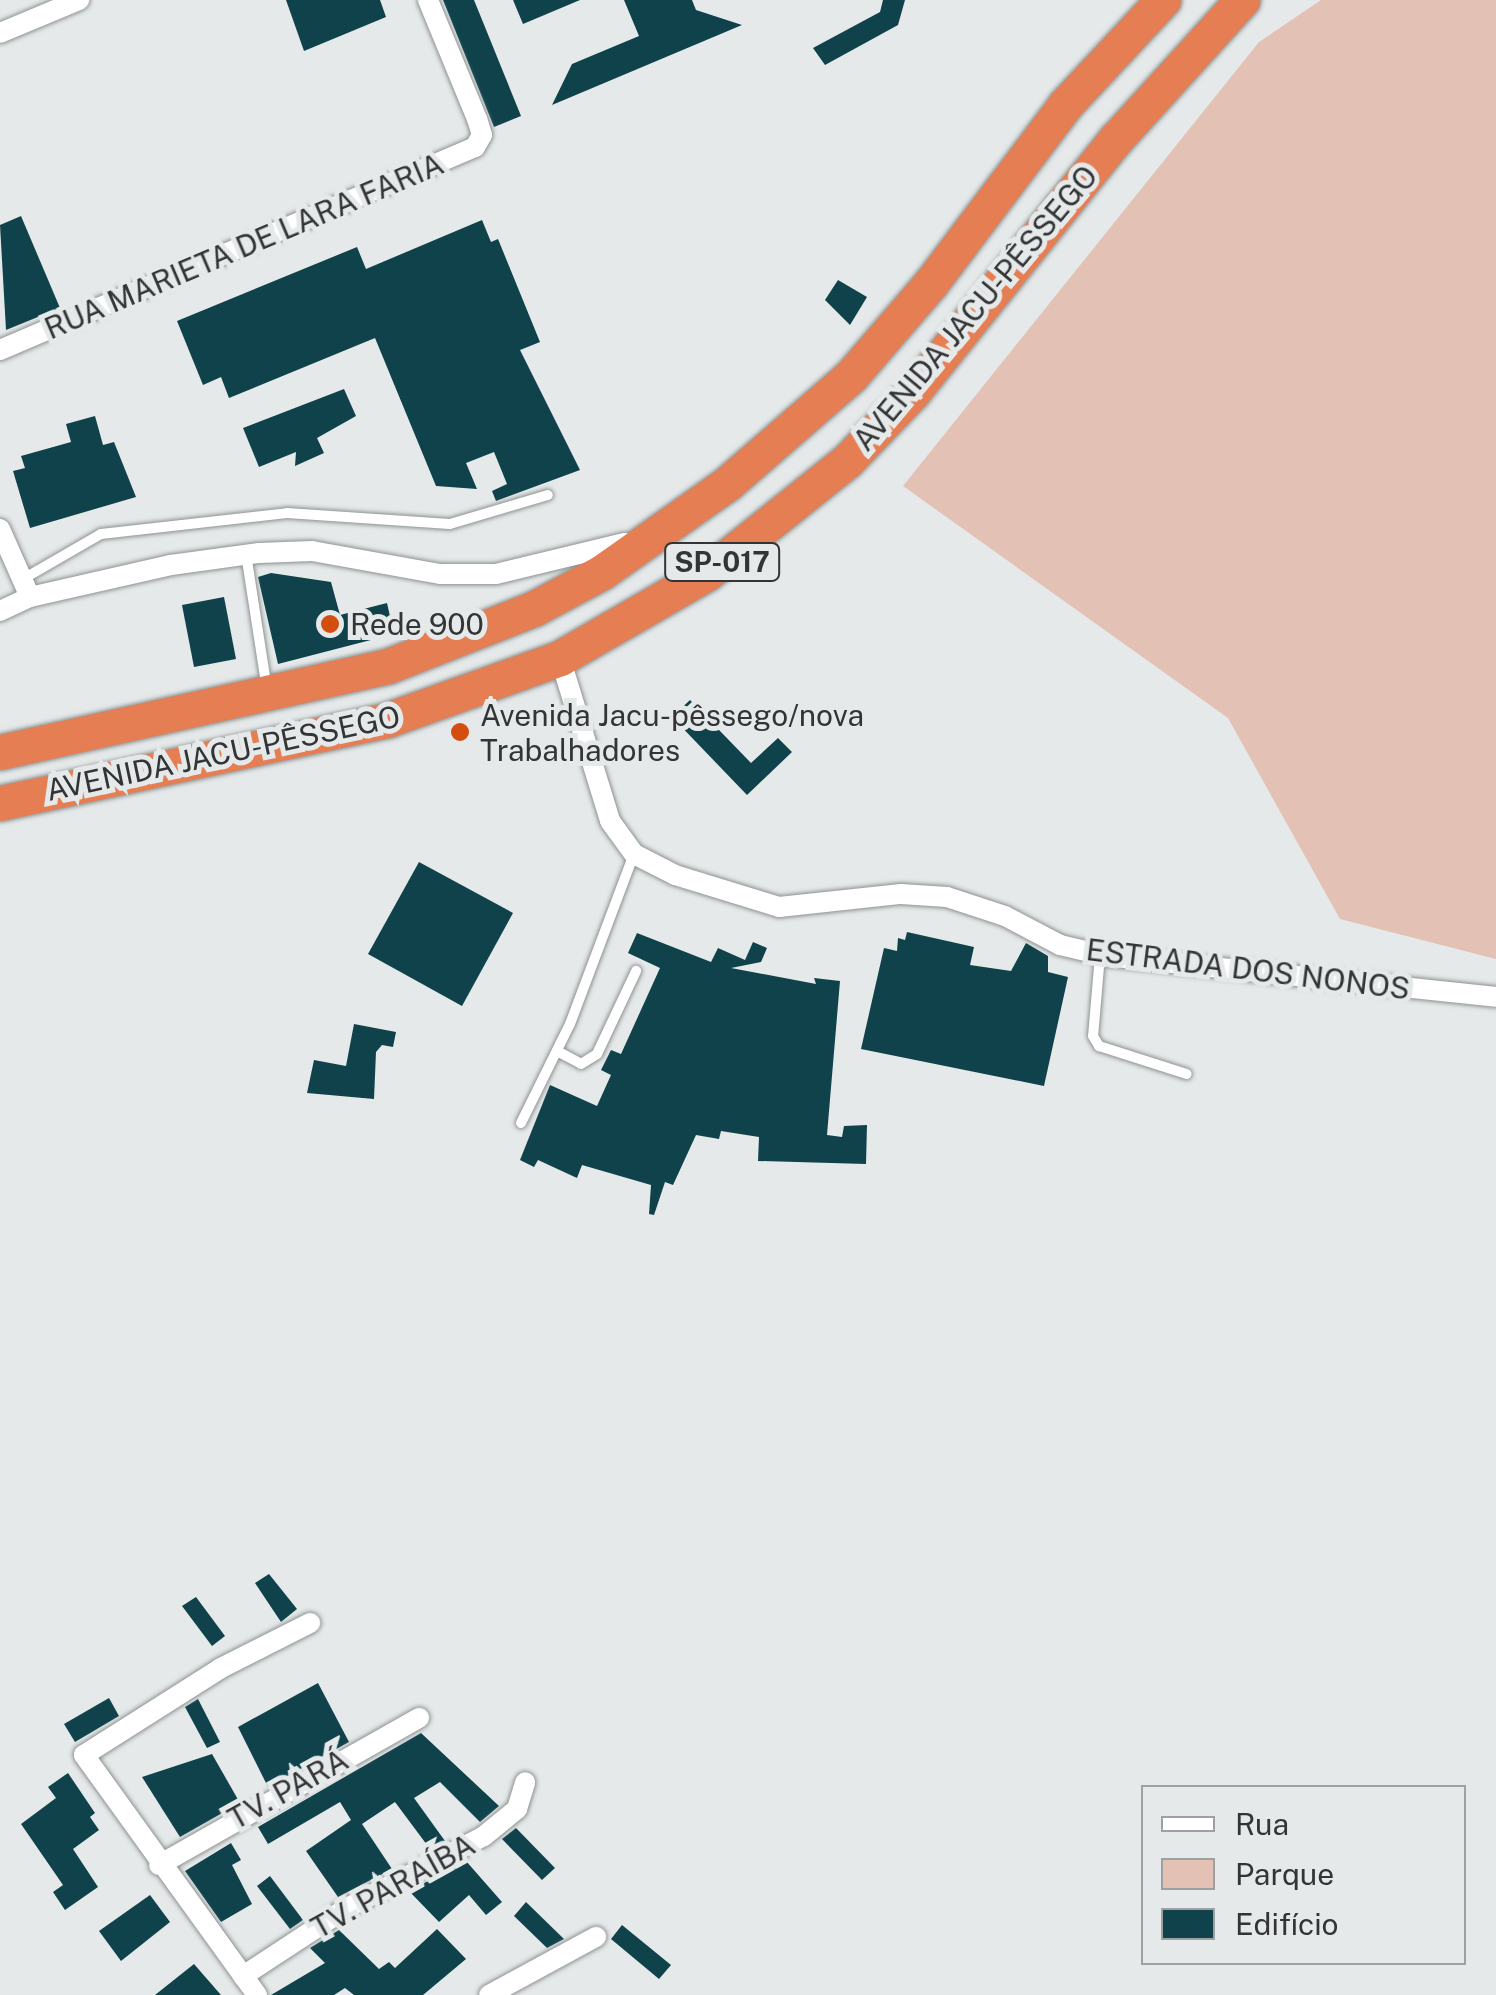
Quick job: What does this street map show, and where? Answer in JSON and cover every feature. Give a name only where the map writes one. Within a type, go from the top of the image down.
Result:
[{"type":"highway","name":"AVENIDA JACU-PÊSSEGO","points":[[0,752],[388,666],[482,631],[602,572],[673,526],[851,376],[931,283],[1066,105],[1163,0]]},
{"type":"highway","name":"AVENIDA JACU-PÊSSEGO","points":[[0,803],[387,720],[560,658],[707,573],[846,461],[913,392],[1116,139],[1242,0]]},
{"type":"street","points":[[0,33],[80,0]]},
{"type":"street","name":"RUA MARIETA DE LARA FARIA","points":[[0,350],[468,151],[482,135],[428,0]]},
{"type":"street","points":[[0,610],[26,588],[246,554],[312,552],[440,574],[496,574],[606,550],[673,526]]},
{"type":"street","points":[[0,529],[5,553],[26,588]]},
{"type":"street","points":[[560,658],[594,783],[610,821],[634,854]]},
{"type":"street","name":"ESTRADA DOS NONOS","points":[[634,854],[675,875],[779,907],[902,894],[947,897],[1005,916],[1060,945],[1100,954],[1496,997]]},
{"type":"street","points":[[257,1995],[87,1766],[91,1746],[310,1623]]},
{"type":"street","name":"TV. PARÁ","points":[[160,1865],[419,1718]]},
{"type":"street","name":"TV. PARAÍBA","points":[[242,1976],[345,1909],[484,1836],[517,1810],[525,1782]]},
{"type":"street","points":[[489,1995],[596,1937]]},
{"type":"lane","points":[[26,588],[101,534],[287,513],[450,524],[548,495]]},
{"type":"lane","points":[[246,554],[268,695]]},
{"type":"lane","points":[[521,1122],[557,1051],[634,854]]},
{"type":"lane","points":[[1100,954],[1093,1036],[1099,1046],[1187,1074]]},
{"type":"lane","points":[[557,1051],[581,1064],[598,1054],[636,970]]},
{"type":"green space","points":[[1321,0],[1496,0],[1496,959],[1340,919],[1228,718],[903,486],[1259,42]]},
{"type":"building","points":[[286,0],[380,0],[386,17],[304,51]]},
{"type":"building","points":[[443,0],[474,0],[521,116],[494,127]]},
{"type":"building","points":[[513,0],[580,0],[523,24]]},
{"type":"building","points":[[624,0],[692,0],[696,10],[742,25],[552,105],[572,64],[639,36]]},
{"type":"building","points":[[883,0],[905,0],[898,25],[825,65],[813,48],[880,12]]},
{"type":"building","points":[[21,216],[60,308],[6,330],[0,225]]},
{"type":"building","points":[[482,220],[491,242],[498,239],[540,342],[520,350],[580,470],[496,501],[492,491],[507,484],[494,452],[466,463],[477,489],[436,486],[375,338],[229,398],[221,377],[203,385],[177,321],[357,247],[366,269]]},
{"type":"building","points":[[838,280],[867,297],[850,325],[825,300]]},
{"type":"building","points":[[344,389],[356,416],[317,438],[324,453],[295,466],[296,452],[259,467],[243,428]]},
{"type":"building","points":[[95,416],[103,445],[114,442],[136,497],[30,528],[13,471],[25,468],[21,456],[71,442],[66,424]]},
{"type":"building","name":"Rede 900","points":[[271,573],[331,582],[340,615],[387,603],[394,634],[278,664],[258,577]]},
{"type":"building","points":[[224,597],[236,659],[194,667],[182,605]]},
{"type":"building","points":[[690,700],[751,763],[778,738],[792,752],[747,795],[672,717]]},
{"type":"building","points":[[419,862],[513,913],[462,1006],[368,954]]},
{"type":"building","points":[[907,932],[974,947],[970,965],[1011,971],[1026,943],[1048,956],[1048,972],[1068,977],[1044,1086],[861,1049],[884,948],[897,951],[898,938],[905,940]]},
{"type":"building","points":[[637,933],[711,962],[718,948],[745,960],[753,942],[767,948],[761,962],[731,968],[816,984],[814,978],[840,981],[827,1135],[842,1137],[844,1126],[867,1125],[866,1164],[758,1161],[759,1137],[721,1131],[719,1139],[696,1135],[673,1185],[665,1182],[654,1215],[649,1214],[651,1185],[582,1165],[577,1178],[538,1160],[534,1167],[520,1160],[550,1085],[597,1106],[611,1075],[601,1070],[611,1050],[621,1054],[660,968],[628,953]]},
{"type":"building","points":[[354,1024],[396,1032],[393,1047],[382,1045],[376,1052],[374,1099],[307,1093],[314,1060],[346,1066]]},
{"type":"building","points":[[269,1574],[297,1609],[281,1622],[255,1583]]},
{"type":"building","points":[[196,1597],[225,1636],[212,1646],[182,1606]]},
{"type":"building","points":[[318,1683],[349,1742],[268,1787],[238,1727]]},
{"type":"building","points":[[109,1698],[119,1716],[75,1742],[64,1724]]},
{"type":"building","points":[[198,1699],[220,1742],[207,1748],[185,1707]]},
{"type":"building","points":[[421,1733],[499,1806],[480,1822],[440,1782],[414,1798],[445,1841],[430,1849],[395,1802],[362,1824],[392,1869],[338,1897],[306,1851],[351,1820],[340,1802],[268,1844],[258,1827]]},
{"type":"building","points":[[212,1754],[240,1803],[180,1837],[142,1777]]},
{"type":"building","points":[[68,1773],[95,1813],[90,1817],[99,1830],[73,1849],[98,1887],[65,1910],[53,1892],[63,1885],[21,1824],[56,1798],[48,1787]]},
{"type":"building","points":[[516,1828],[555,1868],[542,1880],[502,1839]]},
{"type":"building","points":[[231,1843],[241,1860],[232,1865],[252,1904],[221,1922],[185,1871]]},
{"type":"building","points":[[466,1861],[502,1902],[486,1915],[469,1895],[439,1922],[409,1891]]},
{"type":"building","points":[[270,1876],[303,1920],[290,1929],[257,1886]]},
{"type":"building","points":[[150,1895],[170,1922],[121,1961],[99,1931]]},
{"type":"building","points":[[526,1902],[564,1939],[547,1948],[514,1916]]},
{"type":"building","points":[[622,1925],[671,1965],[659,1979],[611,1939]]},
{"type":"building","points":[[437,1929],[466,1959],[423,1995],[354,1995],[345,1988],[334,1995],[271,1995],[325,1963],[310,1948],[339,1930],[379,1969],[389,1962],[395,1968]]},
{"type":"building","points":[[194,1964],[221,1995],[155,1995]]},
{"type":"place","name":"Rede 900","points":[[330,624]]},
{"type":"place","name":"Avenida Jacu-pêssego/nova Trabalhadores","points":[[460,732]]}]
